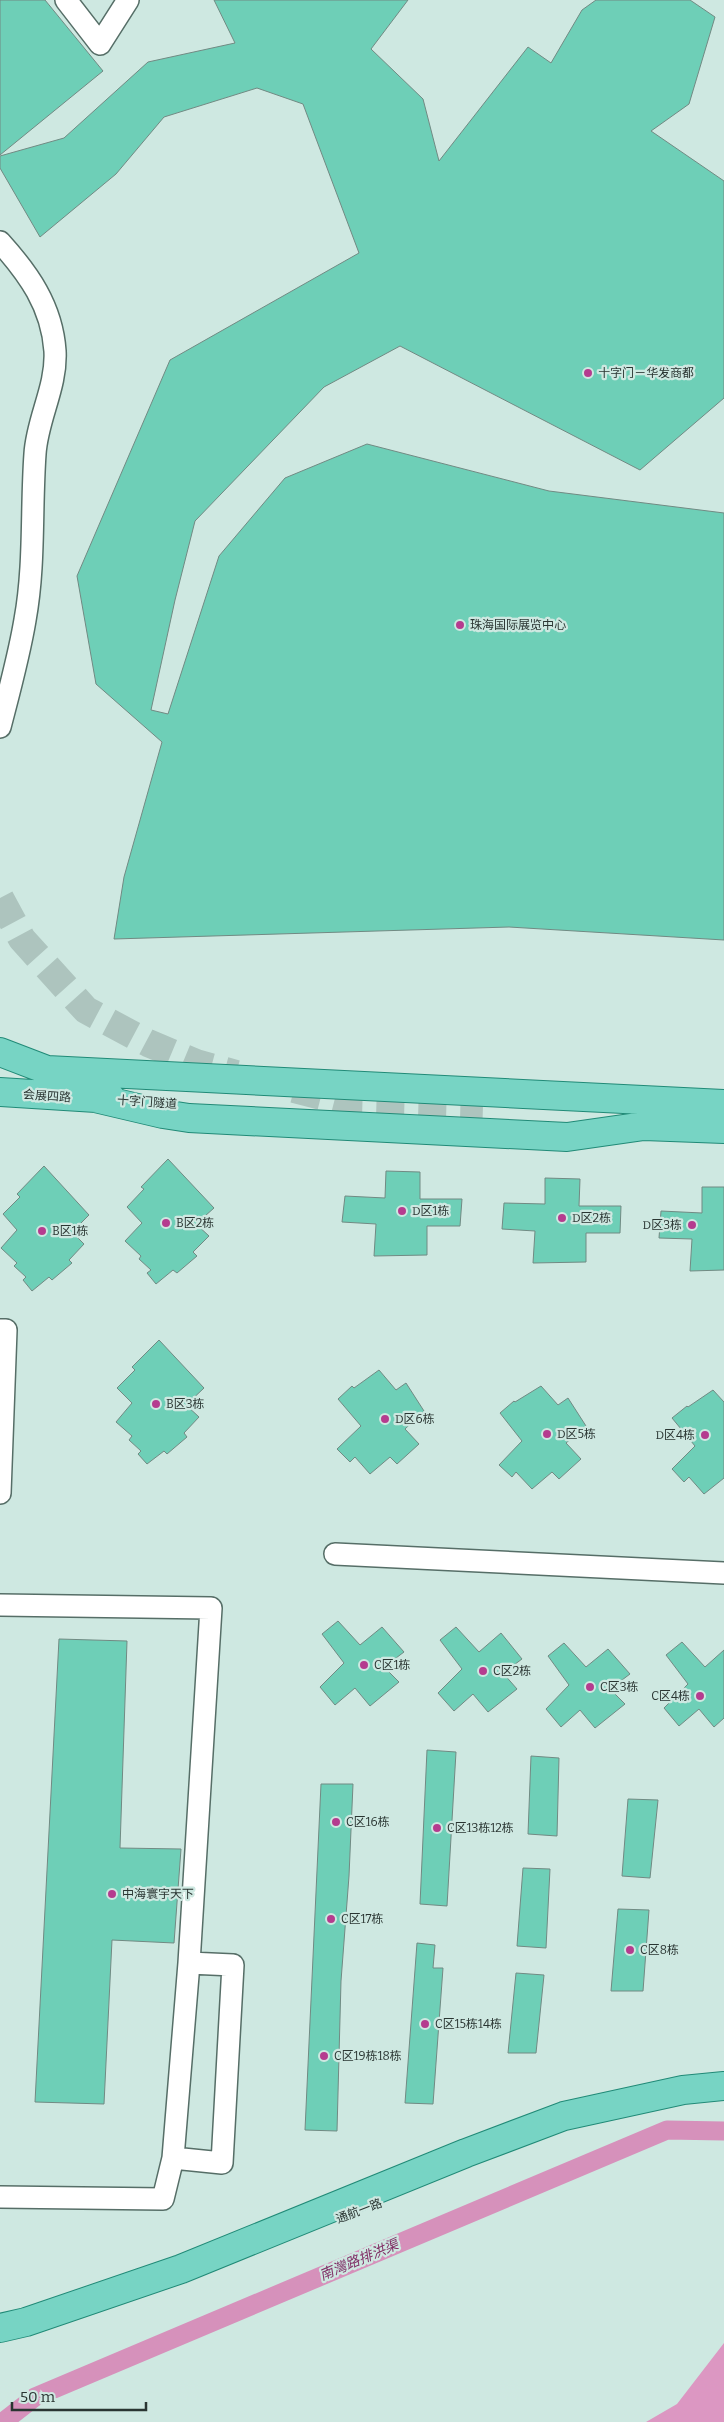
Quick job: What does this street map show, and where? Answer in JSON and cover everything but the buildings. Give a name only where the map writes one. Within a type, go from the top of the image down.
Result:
[{"type":"main road","points":[[0,1052],[47,1070]]},
{"type":"main road","name":"会展四路","points":[[0,1068],[724,1104]]},
{"type":"main road","name":"会展四路","points":[[0,1092],[95,1098]]},
{"type":"main road","points":[[0,1101],[37,1095]]},
{"type":"main road","points":[[95,1098],[189,1118],[558,1136],[590,1135],[644,1126],[724,1129]]},
{"type":"main road","name":"十字门隧道","points":[[95,1098],[198,1105]]},
{"type":"main road","points":[[0,2328],[26,2322],[180,2269],[466,2153],[564,2116],[683,2090],[724,2086]]},
{"type":"main road","name":"通航一路","points":[[0,2341],[135,2299],[530,2146],[609,2122],[692,2105],[724,2103]]},
{"type":"street","points":[[66,0],[100,44],[128,0]]},
{"type":"street","points":[[0,242],[25,270],[41,296],[55,350],[54,377],[35,453],[32,550],[25,620],[0,727]]},
{"type":"street","points":[[0,1330],[6,1330],[0,1493]]},
{"type":"street","points":[[336,1554],[724,1573]]},
{"type":"street","points":[[0,1605],[211,1608],[190,1963],[173,2158],[162,2199],[0,2197]]},
{"type":"street","points":[[173,2158],[222,2164],[233,1965],[190,1963]]},
{"type":"shaded area","points":[[724,2343],[724,2422],[646,2422],[677,2404]]},
{"type":"waterway","name":"南灣路排洪渠","points":[[3,2422],[35,2397],[667,2130],[724,2131]]},
{"type":"tunnel","points":[[0,898],[22,939],[86,1010],[148,1043],[196,1063],[236,1074]]},
{"type":"tunnel","points":[[294,1089],[341,1101],[483,1105]]},
{"type":"place","name":"十字门－华发商都","points":[[588,373]]},
{"type":"place","name":"珠海国际展览中心","points":[[460,625]]},
{"type":"place","name":"D区1栋","points":[[402,1211]]},
{"type":"place","name":"D区2栋","points":[[562,1218]]},
{"type":"place","name":"B区2栋","points":[[166,1223]]},
{"type":"place","name":"D区3栋","points":[[692,1225]]},
{"type":"place","name":"B区1栋","points":[[42,1231]]},
{"type":"place","name":"B区3栋","points":[[156,1404]]},
{"type":"place","name":"D区6栋","points":[[385,1419]]},
{"type":"place","name":"D区5栋","points":[[547,1434]]},
{"type":"place","name":"D区4栋","points":[[705,1435]]},
{"type":"place","name":"C区1栋","points":[[364,1665]]},
{"type":"place","name":"C区2栋","points":[[483,1671]]},
{"type":"place","name":"C区3栋","points":[[590,1687]]},
{"type":"place","name":"C区4栋","points":[[700,1696]]},
{"type":"place","name":"C区16栋","points":[[336,1822]]},
{"type":"place","name":"C区13栋12栋","points":[[437,1828]]},
{"type":"place","name":"中海寰宇天下","points":[[112,1894]]},
{"type":"place","name":"C区17栋","points":[[331,1919]]},
{"type":"place","name":"C区8栋","points":[[630,1950]]},
{"type":"place","name":"C区15栋14栋","points":[[425,2024]]},
{"type":"place","name":"C区19栋18栋","points":[[324,2056]]}]
